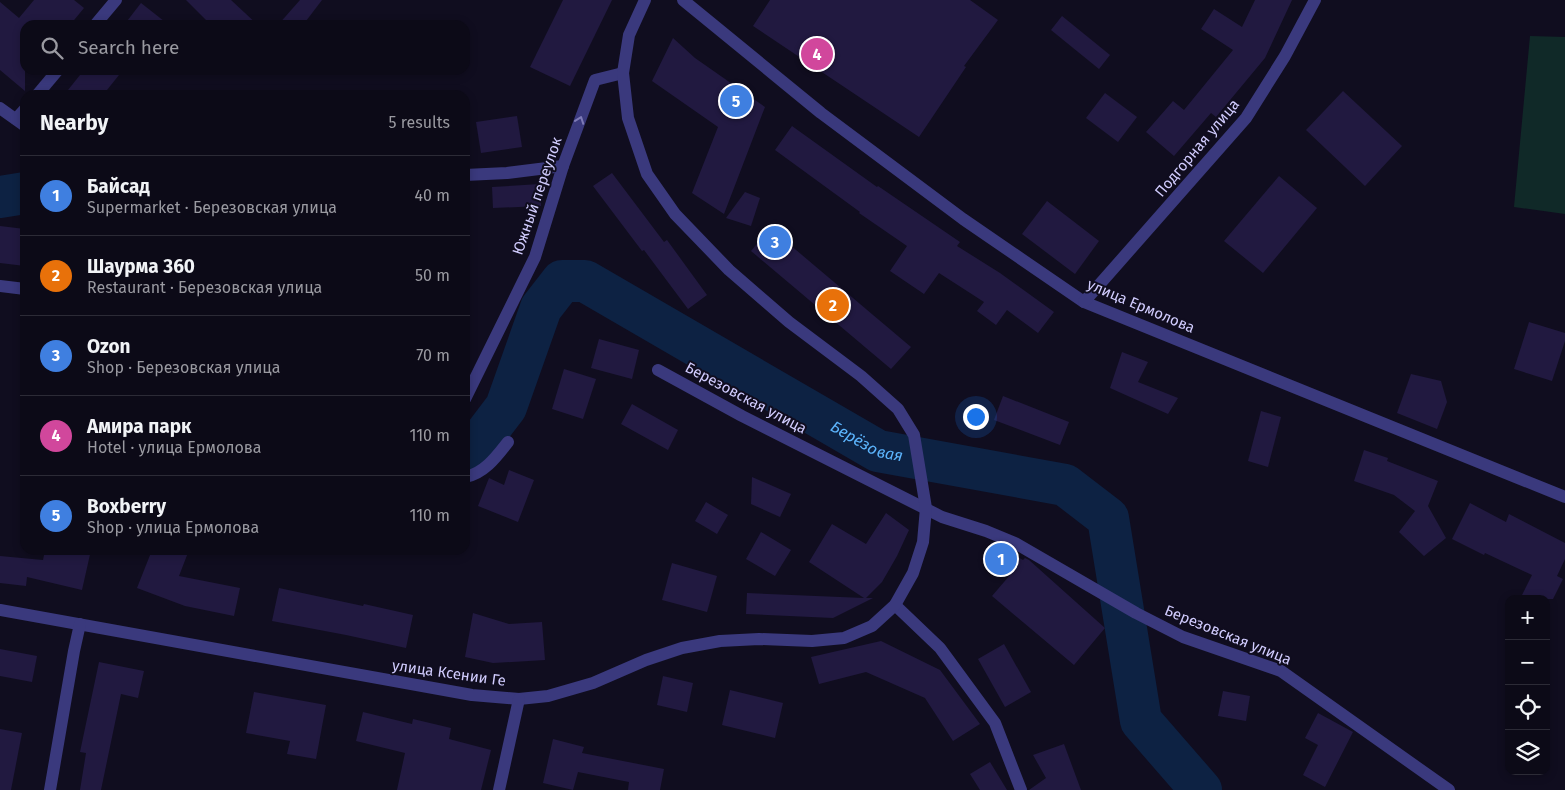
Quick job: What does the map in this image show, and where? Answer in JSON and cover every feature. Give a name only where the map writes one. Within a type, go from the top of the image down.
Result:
[{"type":"street","points":[[99,20],[116,0]]},
{"type":"street","points":[[645,0],[629,35],[623,73],[628,118],[647,174],[675,214],[729,270],[789,322],[861,376],[898,409],[914,435],[926,508]]},
{"type":"street","name":"улица Ермолова","points":[[684,0],[822,113],[963,219],[1084,302],[1565,497]]},
{"type":"street","name":"Подгорная улица","points":[[1084,302],[1246,118],[1285,56],[1314,0]]},
{"type":"street","name":"Южный переулок","points":[[470,390],[535,257],[563,166],[595,80],[623,73]]},
{"type":"street","points":[[41,90],[54,75]]},
{"type":"street","points":[[0,108],[20,117]]},
{"type":"street","points":[[470,174],[507,173],[563,166]]},
{"type":"street","points":[[0,286],[20,288]]},
{"type":"street","name":"Березовская улица","points":[[658,370],[742,416],[942,517],[986,531],[1015,543],[1136,613],[1183,637],[1281,671],[1449,790]]},
{"type":"street","points":[[470,476],[490,464],[508,442]]},
{"type":"street","name":"улица Ксении Ге","points":[[0,610],[472,695],[519,699],[548,696],[594,682],[646,660],[682,648],[720,641],[759,639],[812,641],[844,638],[872,626],[896,605],[913,573],[924,542],[926,508]]},
{"type":"street","points":[[896,605],[940,648],[995,723],[1021,790]]},
{"type":"street","points":[[50,790],[80,624]]},
{"type":"street","points":[[500,790],[519,699]]},
{"type":"green space","points":[[1530,36],[1565,37],[1565,214],[1514,207]]},
{"type":"building","points":[[34,0],[74,0],[84,8],[74,20],[20,20],[20,75],[25,75],[25,90],[0,70],[0,2],[19,18]]},
{"type":"building","points":[[186,0],[231,0],[253,20],[206,20]]},
{"type":"building","points":[[300,0],[322,0],[307,20],[282,20]]},
{"type":"building","points":[[563,0],[612,0],[570,86],[530,67]]},
{"type":"building","points":[[770,0],[970,0],[998,20],[964,66],[966,67],[919,137],[753,26]]},
{"type":"building","points":[[1255,0],[1292,0],[1265,58],[1216,117],[1211,113],[1174,156],[1146,132],[1173,101],[1184,110],[1233,50],[1201,29],[1214,9],[1242,27]]},
{"type":"building","points":[[141,3],[163,20],[128,20]]},
{"type":"building","points":[[1062,16],[1110,55],[1099,69],[1051,30]]},
{"type":"building","points":[[673,38],[695,58],[765,107],[724,214],[692,193],[718,127],[652,81]]},
{"type":"building","points":[[80,75],[119,75],[107,90],[68,90]]},
{"type":"building","points":[[1343,91],[1402,146],[1365,186],[1306,130]]},
{"type":"building","points":[[1105,93],[1137,117],[1118,142],[1086,118]]},
{"type":"building","points":[[517,116],[522,147],[481,153],[476,122]]},
{"type":"building","points":[[792,126],[877,187],[960,242],[957,246],[1000,273],[1054,312],[1038,333],[1007,310],[996,325],[977,311],[984,302],[939,273],[924,294],[890,271],[907,246],[859,213],[775,150]]},
{"type":"building","points":[[612,173],[664,242],[667,240],[707,295],[688,309],[593,186]]},
{"type":"building","points":[[1279,176],[1317,208],[1263,273],[1224,241]]},
{"type":"building","points":[[540,184],[541,206],[493,208],[492,187]]},
{"type":"building","points":[[745,192],[760,198],[751,226],[726,218]]},
{"type":"building","points":[[1047,201],[1099,241],[1075,274],[1022,234]]},
{"type":"building","points":[[0,226],[20,228],[20,265],[0,263]]},
{"type":"building","points":[[770,228],[911,347],[891,369],[751,251]]},
{"type":"building","points":[[1529,322],[1565,333],[1565,341],[1552,381],[1514,369]]},
{"type":"building","points":[[599,339],[639,350],[632,379],[591,368]]},
{"type":"building","points":[[1122,352],[1148,362],[1138,382],[1178,398],[1168,414],[1110,388]]},
{"type":"building","points":[[564,369],[596,379],[583,419],[552,409]]},
{"type":"building","points":[[1411,374],[1441,381],[1447,402],[1437,429],[1397,413]]},
{"type":"building","points":[[1003,396],[1069,422],[1060,445],[994,420]]},
{"type":"building","points":[[632,404],[678,430],[668,450],[621,424]]},
{"type":"building","points":[[1261,411],[1281,417],[1268,467],[1248,461]]},
{"type":"building","points":[[1364,450],[1388,458],[1387,461],[1438,481],[1428,506],[1446,538],[1424,556],[1399,532],[1415,511],[1394,495],[1354,481]]},
{"type":"building","points":[[509,470],[534,480],[518,522],[478,506],[489,478],[504,485]]},
{"type":"building","points":[[752,477],[791,494],[780,517],[751,504]]},
{"type":"building","points":[[706,502],[728,515],[717,534],[695,521]]},
{"type":"building","points":[[1470,503],[1506,522],[1509,514],[1565,543],[1565,559],[1557,576],[1563,579],[1553,599],[1550,599],[1550,595],[1522,595],[1532,575],[1452,539]]},
{"type":"building","points":[[886,513],[909,530],[882,582],[866,598],[873,598],[833,618],[746,614],[747,593],[864,598],[809,562],[832,524],[866,544]]},
{"type":"building","points":[[761,532],[791,550],[775,576],[746,559]]},
{"type":"building","points":[[992,542],[1023,560],[1025,558],[1029,560],[1105,628],[1074,665],[992,596],[1010,575],[982,559]]},
{"type":"building","points":[[44,555],[90,555],[82,590],[27,577],[26,586],[0,583],[0,556],[43,560]]},
{"type":"building","points":[[150,555],[187,555],[179,576],[240,588],[234,616],[185,606],[137,588]]},
{"type":"building","points":[[672,563],[717,576],[707,612],[662,600]]},
{"type":"building","points":[[279,588],[413,615],[406,648],[272,621]]},
{"type":"building","points":[[473,613],[509,624],[542,622],[545,660],[493,663],[465,657]]},
{"type":"building","points":[[881,641],[940,670],[980,724],[953,741],[925,698],[866,672],[819,684],[811,657]]},
{"type":"building","points":[[1004,644],[1031,692],[1005,707],[978,659]]},
{"type":"building","points":[[0,649],[37,656],[32,682],[0,676]]},
{"type":"building","points":[[99,662],[144,671],[138,698],[121,694],[101,790],[80,790],[86,753],[80,752]]},
{"type":"building","points":[[663,676],[693,683],[687,712],[657,705]]},
{"type":"building","points":[[730,690],[783,703],[775,738],[722,725]]},
{"type":"building","points":[[1223,691],[1250,696],[1246,721],[1218,716]]},
{"type":"building","points":[[254,692],[326,705],[316,759],[287,754],[290,741],[246,733]]},
{"type":"building","points":[[363,712],[412,724],[413,719],[451,728],[449,739],[491,750],[481,790],[397,790],[405,753],[356,741]]},
{"type":"building","points":[[1318,713],[1353,732],[1325,787],[1303,775],[1318,745],[1305,738]]},
{"type":"building","points":[[0,729],[22,733],[11,790],[0,790]]},
{"type":"building","points":[[553,739],[584,747],[582,753],[664,769],[660,790],[628,790],[629,782],[578,772],[573,790],[543,783]]},
{"type":"building","points":[[1064,744],[1081,790],[1029,790],[1046,778],[1033,755]]},
{"type":"building","points":[[990,762],[1007,790],[980,790],[970,774]]},
{"type":"waterway","name":"Берёзовая","points":[[0,197],[20,194]]},
{"type":"waterway","name":"Берёзовая","points":[[470,454],[506,407],[541,308],[562,281],[585,281],[878,451],[1065,485],[1108,518],[1141,721],[1201,790]]},
{"type":"place","name":"Амира парк","points":[[817,54]]},
{"type":"place","name":"Boxberry","points":[[736,101]]},
{"type":"place","name":"Ozon","points":[[775,242]]},
{"type":"place","name":"Шаурма 360","points":[[833,305]]},
{"type":"place","name":"Байсад","points":[[1001,559]]}]
